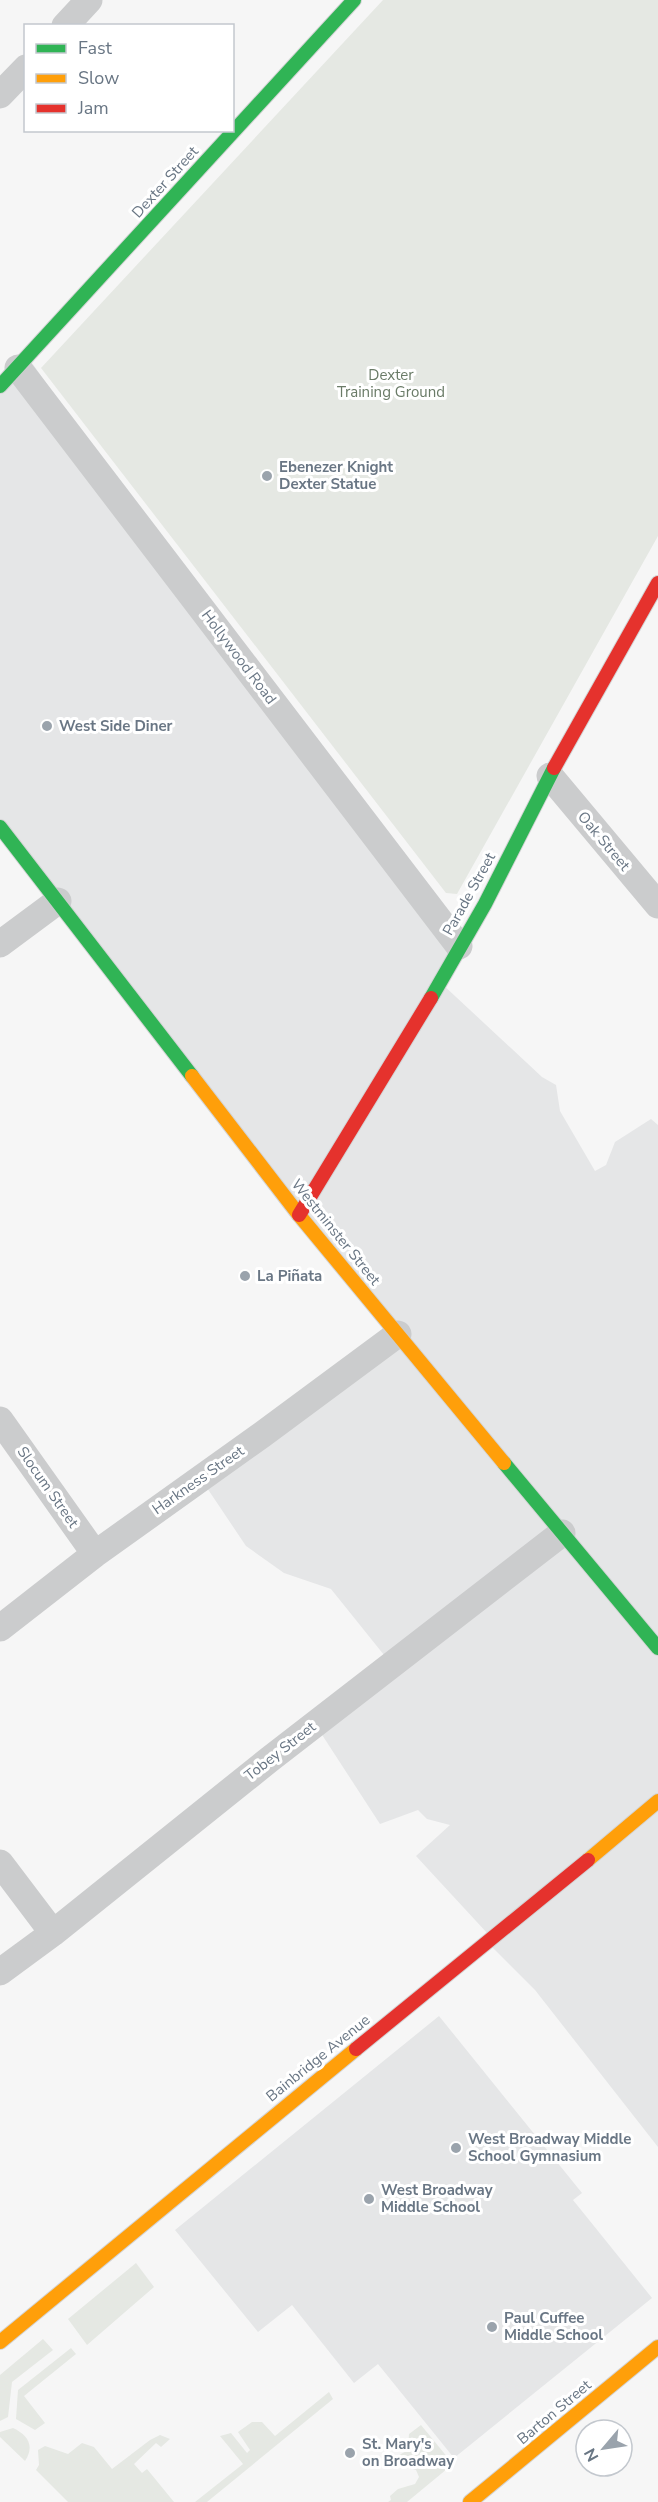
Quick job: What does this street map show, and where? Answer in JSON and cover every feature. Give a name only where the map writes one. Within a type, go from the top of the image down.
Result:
[{"type":"street","points":[[67,24],[88,0]]},
{"type":"street","name":"Dexter Street","points":[[234,131],[354,0]]},
{"type":"street","points":[[0,95],[24,70]]},
{"type":"street","name":"Dexter Street","points":[[9,377],[233,132]]},
{"type":"street","name":"Hollywood Road","points":[[9,377],[459,946]]},
{"type":"street","name":"Parade Street","points":[[299,1215],[401,1051],[484,904],[550,776],[658,583]]},
{"type":"street","name":"Oak Street","points":[[550,776],[658,905]]},
{"type":"street","name":"Westminster Street","points":[[0,827],[299,1215],[658,1648]]},
{"type":"street","points":[[0,944],[58,901]]},
{"type":"street","name":"Harkness Street","points":[[0,1628],[95,1554],[398,1334]]},
{"type":"street","name":"Slocum Street","points":[[0,1420],[95,1554]]},
{"type":"street","name":"Tobey Street","points":[[0,1972],[53,1933],[270,1759],[562,1533]]},
{"type":"street","name":"Bainbridge Avenue","points":[[0,2342],[658,1801]]},
{"type":"street","points":[[0,1863],[53,1933]]},
{"type":"street","name":"Barton Street","points":[[470,2502],[658,2347]]},
{"type":"shaded area","points":[[27,356],[210,613],[461,933],[441,983],[542,1077],[556,1085],[560,1111],[595,1171],[606,1165],[615,1142],[651,1119],[658,1125],[658,2147],[535,1990],[490,1945],[488,1934],[416,1856],[450,1825],[427,1819],[418,1810],[380,1824],[315,1724],[388,1660],[331,1589],[284,1573],[246,1546],[201,1479],[396,1332],[0,837],[0,379]]},
{"type":"shaded area","name":"West Broadway Middle School","points":[[439,2016],[582,2193],[573,2200],[652,2298],[454,2458],[378,2364],[354,2383],[292,2305],[258,2332],[175,2230]]},
{"type":"green space","name":"Dexter Training Ground","points":[[383,0],[658,0],[658,536],[457,894],[446,893],[41,368]]},
{"type":"green space","points":[[136,2263],[154,2287],[87,2345],[68,2319]]},
{"type":"green space","points":[[43,2339],[53,2350],[12,2382],[8,2417],[0,2421],[0,2375]]},
{"type":"green space","points":[[71,2348],[76,2354],[24,2396],[45,2423],[35,2430],[16,2419],[18,2390]]},
{"type":"green space","points":[[329,2392],[333,2399],[207,2502],[195,2502],[243,2464],[220,2436],[231,2433],[247,2453],[250,2450],[238,2432],[252,2422],[262,2422],[275,2436]]},
{"type":"green space","points":[[421,2425],[453,2464],[407,2502],[388,2502],[391,2500],[390,2496],[398,2489],[415,2484],[419,2477],[416,2470],[407,2467],[404,2469],[396,2457],[408,2450],[409,2434]]},
{"type":"green space","points":[[13,2428],[23,2434],[30,2446],[25,2461],[0,2437],[0,2432]]},
{"type":"green space","points":[[160,2435],[170,2439],[161,2447],[156,2443],[134,2464],[142,2473],[147,2469],[174,2502],[68,2502],[36,2470],[39,2465],[38,2450],[45,2446],[68,2454],[82,2443],[94,2447],[112,2469]]},
{"type":"traffic: fast","points":[[234,131],[354,0]]},
{"type":"traffic: fast","points":[[0,386],[233,132]]},
{"type":"traffic: fast","points":[[431,998],[485,904],[554,768]]},
{"type":"traffic: fast","points":[[0,827],[192,1076]]},
{"type":"traffic: fast","points":[[504,1463],[658,1648]]},
{"type":"traffic: slow","points":[[192,1076],[299,1215],[504,1463]]},
{"type":"traffic: slow","points":[[588,1860],[658,1801]]},
{"type":"traffic: slow","points":[[0,2342],[356,2049]]},
{"type":"traffic: slow","points":[[470,2502],[658,2347]]},
{"type":"traffic: jam","points":[[554,768],[658,583]]},
{"type":"traffic: jam","points":[[299,1215],[431,998]]},
{"type":"traffic: jam","points":[[356,2049],[588,1860]]},
{"type":"place","name":"Ebenezer Knight Dexter Statue","points":[[267,476]]},
{"type":"place","name":"West Side Diner","points":[[47,726]]},
{"type":"place","name":"La Piñata","points":[[245,1276]]},
{"type":"place","name":"West Broadway Middle School Gymnasium","points":[[456,2148]]},
{"type":"place","name":"West Broadway Middle School","points":[[369,2199]]},
{"type":"place","name":"Paul Cuffee Middle School","points":[[492,2327]]},
{"type":"place","name":"St. Mary's on Broadway","points":[[350,2453]]}]
